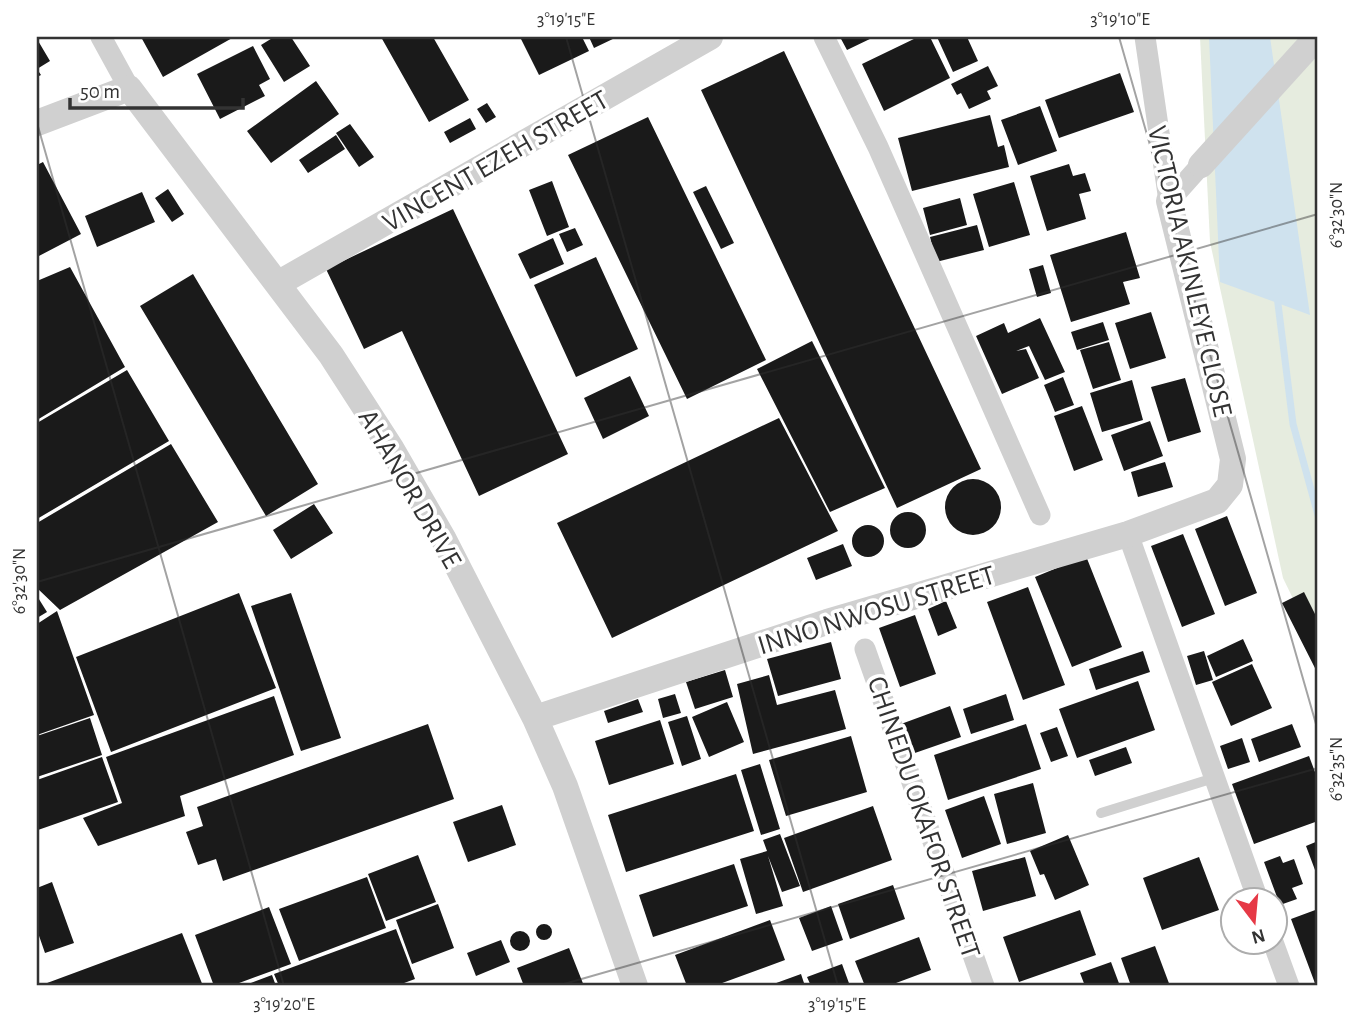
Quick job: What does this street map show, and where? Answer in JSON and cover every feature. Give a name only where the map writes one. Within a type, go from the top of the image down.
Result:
[{"type":"street","name":"AHANOR DRIVE","points":[[101,37],[129,88],[331,355],[391,448],[443,538],[536,718],[565,786],[635,986]]},
{"type":"street","name":"VINCENT EZEH STREET","points":[[279,283],[686,43],[710,37]]},
{"type":"street","points":[[824,37],[878,148],[1040,515]]},
{"type":"street","name":"VICTORIA AKINLEYE CLOSE","points":[[1145,37],[1169,201],[1233,459],[1230,485],[1217,501]]},
{"type":"street","points":[[1169,201],[1317,37]]},
{"type":"street","points":[[37,123],[129,88]]},
{"type":"street","name":"INNO NWOSU STREET","points":[[536,718],[827,622],[1128,534],[1217,501]]},
{"type":"street","points":[[1128,534],[1253,886]]},
{"type":"street","name":"CHINEDU OKAFOR STREET","points":[[865,649],[984,986]]},
{"type":"street","points":[[1278,956],[1289,986]]},
{"type":"lane","points":[[1101,813],[1214,778]]},
{"type":"shaded area","points":[[1200,37],[1316,37],[1318,650],[1283,578],[1210,242]]},
{"type":"water","points":[[1209,37],[1270,37],[1310,315],[1220,282]]},
{"type":"building","points":[[141,37],[234,37],[163,77]]},
{"type":"building","points":[[274,37],[291,37],[310,66],[284,82],[261,45]]},
{"type":"building","points":[[381,37],[433,37],[469,100],[429,122]]},
{"type":"building","points":[[520,37],[582,37],[589,51],[539,75]]},
{"type":"building","points":[[589,37],[617,37],[594,48]]},
{"type":"building","points":[[840,37],[874,37],[847,50]]},
{"type":"building","points":[[918,37],[930,37],[950,78],[884,111],[862,64]]},
{"type":"building","points":[[937,37],[967,37],[978,61],[953,72]]},
{"type":"building","points":[[37,39],[50,61],[37,69]]},
{"type":"building","points":[[253,46],[270,79],[259,85],[265,96],[220,119],[197,74]]},
{"type":"building","points":[[784,51],[981,469],[897,508],[701,90]]},
{"type":"building","points":[[988,66],[998,86],[987,91],[991,99],[969,109],[961,93],[957,95],[951,84]]},
{"type":"building","points":[[1120,73],[1134,112],[1059,138],[1045,100]]},
{"type":"building","points":[[316,81],[339,114],[271,163],[247,131]]},
{"type":"building","points":[[487,103],[496,117],[486,123],[477,109]]},
{"type":"building","points":[[1040,106],[1057,151],[1018,165],[1001,120]]},
{"type":"building","points":[[990,115],[998,147],[1004,145],[1009,167],[912,191],[898,138]]},
{"type":"building","points":[[648,117],[766,360],[687,399],[568,155]]},
{"type":"building","points":[[470,118],[476,129],[450,143],[444,132]]},
{"type":"building","points":[[350,124],[374,157],[359,167],[336,133]]},
{"type":"building","points":[[336,135],[345,149],[308,173],[299,160]]},
{"type":"building","points":[[43,162],[81,234],[37,257],[37,165]]},
{"type":"building","points":[[1069,164],[1073,176],[1085,173],[1091,191],[1079,194],[1086,219],[1047,231],[1030,176]]},
{"type":"building","points":[[552,181],[569,227],[547,236],[529,190]]},
{"type":"building","points":[[1014,182],[1030,235],[989,247],[973,194]]},
{"type":"building","points":[[706,186],[734,243],[721,249],[693,192]]},
{"type":"building","points":[[168,189],[184,214],[172,222],[155,198]]},
{"type":"building","points":[[142,192],[155,222],[97,247],[85,216]]},
{"type":"building","points":[[960,198],[967,225],[930,235],[923,208]]},
{"type":"building","points":[[453,209],[568,454],[479,496],[402,331],[364,349],[326,269]]},
{"type":"building","points":[[977,225],[984,250],[936,262],[930,237]]},
{"type":"building","points":[[575,228],[583,245],[567,252],[559,234]]},
{"type":"building","points":[[1126,232],[1140,278],[1123,282],[1130,304],[1071,322],[1050,255]]},
{"type":"building","points":[[553,238],[564,264],[530,279],[518,254]]},
{"type":"building","points":[[596,257],[638,349],[576,377],[534,285]]},
{"type":"building","points":[[1043,265],[1051,293],[1037,297],[1029,269]]},
{"type":"building","points":[[70,267],[125,367],[37,420],[37,281]]},
{"type":"building","points":[[193,274],[318,484],[266,516],[140,306]]},
{"type":"building","points":[[1151,312],[1166,358],[1130,369],[1115,323]]},
{"type":"building","points":[[1040,318],[1065,372],[1045,380],[1029,346],[1016,351],[1026,349],[1039,378],[1002,394],[976,336],[1004,323],[1008,333]]},
{"type":"building","points":[[1103,322],[1109,340],[1077,350],[1071,332]]},
{"type":"building","points":[[812,341],[885,488],[830,512],[757,369]]},
{"type":"building","points":[[1109,342],[1121,380],[1093,389],[1080,350]]},
{"type":"building","points":[[127,370],[169,441],[37,519],[37,423]]},
{"type":"building","points":[[630,376],[649,416],[603,439],[584,398]]},
{"type":"building","points":[[1063,377],[1074,405],[1055,412],[1044,385]]},
{"type":"building","points":[[1185,378],[1201,432],[1168,442],[1151,387]]},
{"type":"building","points":[[1132,380],[1143,420],[1102,432],[1090,393]]},
{"type":"building","points":[[1082,406],[1103,460],[1074,471],[1054,416]]},
{"type":"building","points":[[779,418],[838,531],[612,638],[557,523]]},
{"type":"building","points":[[1150,421],[1163,456],[1124,471],[1111,435]]},
{"type":"building","points":[[171,444],[218,522],[60,610],[37,588],[37,523]]},
{"type":"building","points":[[1165,462],[1173,487],[1138,497],[1131,472]]},
{"type":"building","points":[[973,479],[988,484],[996,492],[1001,507],[996,522],[988,530],[973,535],[958,530],[950,522],[945,507],[950,492],[958,484]]},
{"type":"building","points":[[314,504],[333,533],[291,559],[273,530]]},
{"type":"building","points":[[908,512],[921,517],[926,530],[921,543],[908,548],[895,543],[890,530],[895,517]]},
{"type":"building","points":[[1227,516],[1257,593],[1225,606],[1195,529]]},
{"type":"building","points":[[868,525],[880,529],[884,541],[880,553],[868,557],[856,553],[852,541],[856,529]]},
{"type":"building","points":[[1183,534],[1215,614],[1182,627],[1151,546]]},
{"type":"building","points":[[843,544],[852,566],[816,580],[807,558]]},
{"type":"building","points":[[1086,556],[1122,647],[1072,667],[1035,577]]},
{"type":"building","points":[[1028,587],[1065,685],[1023,700],[987,602]]},
{"type":"building","points":[[1304,592],[1318,620],[1318,674],[1282,603]]},
{"type":"building","points":[[239,593],[276,688],[111,752],[76,657]]},
{"type":"building","points":[[291,593],[341,738],[301,751],[251,606]]},
{"type":"building","points":[[37,596],[47,612],[37,618]]},
{"type":"building","points":[[946,601],[957,628],[938,636],[928,609]]},
{"type":"building","points":[[57,611],[94,715],[37,735],[37,624]]},
{"type":"building","points":[[915,615],[936,674],[900,687],[879,628]]},
{"type":"building","points":[[1243,639],[1253,661],[1216,677],[1207,656]]},
{"type":"building","points":[[831,642],[841,679],[778,696],[767,659]]},
{"type":"building","points":[[1143,651],[1150,672],[1096,690],[1089,669]]},
{"type":"building","points":[[1204,651],[1213,680],[1196,685],[1187,656]]},
{"type":"building","points":[[1252,664],[1272,708],[1231,726],[1212,682]]},
{"type":"building","points":[[725,670],[733,697],[695,709],[686,682]]},
{"type":"building","points":[[769,675],[777,705],[835,690],[846,729],[753,754],[737,684]]},
{"type":"building","points":[[1138,681],[1155,730],[1077,758],[1059,709]]},
{"type":"building","points":[[675,694],[681,713],[663,718],[658,699]]},
{"type":"building","points":[[1006,694],[1014,720],[971,734],[963,709]]},
{"type":"building","points":[[274,696],[294,755],[180,796],[185,816],[98,846],[83,818],[122,803],[106,757]]},
{"type":"building","points":[[638,699],[643,712],[608,723],[604,711]]},
{"type":"building","points":[[727,702],[744,742],[709,757],[692,717]]},
{"type":"building","points":[[950,706],[961,737],[912,754],[901,724]]},
{"type":"building","points":[[687,716],[701,759],[682,766],[668,722]]},
{"type":"building","points":[[90,718],[102,755],[37,777],[37,736]]},
{"type":"building","points":[[660,720],[674,764],[609,785],[595,741]]},
{"type":"building","points":[[428,724],[454,799],[223,881],[216,859],[198,865],[186,832],[203,826],[197,807]]},
{"type":"building","points":[[1026,724],[1041,769],[948,800],[934,755]]},
{"type":"building","points":[[1292,724],[1301,747],[1259,762],[1251,739]]},
{"type":"building","points":[[1057,727],[1068,756],[1051,762],[1040,733]]},
{"type":"building","points":[[851,736],[867,792],[786,816],[769,760]]},
{"type":"building","points":[[1242,738],[1250,762],[1228,769],[1220,746]]},
{"type":"building","points":[[1126,747],[1132,763],[1095,776],[1089,760]]},
{"type":"building","points":[[1309,756],[1318,780],[1318,821],[1254,844],[1232,784]]},
{"type":"building","points":[[102,757],[118,802],[38,830],[37,780]]},
{"type":"building","points":[[760,764],[780,829],[761,835],[741,770]]},
{"type":"building","points":[[736,774],[754,831],[626,872],[608,815]]},
{"type":"building","points":[[1033,783],[1046,833],[1007,844],[994,794]]},
{"type":"building","points":[[984,796],[1001,844],[962,858],[945,810]]},
{"type":"building","points":[[502,805],[516,845],[468,862],[453,822]]},
{"type":"building","points":[[873,806],[892,860],[803,892],[784,838]]},
{"type":"building","points":[[780,834],[800,886],[782,892],[768,856],[783,906],[756,914],[740,859],[767,851],[763,840]]},
{"type":"building","points":[[1068,835],[1089,885],[1055,900],[1030,851]]},
{"type":"building","points":[[1318,841],[1318,878],[1306,846]]},
{"type":"building","points":[[418,855],[436,902],[386,921],[368,874]]},
{"type":"building","points":[[1280,856],[1283,863],[1294,859],[1303,884],[1292,888],[1297,899],[1288,902],[1288,886],[1273,886],[1264,862]]},
{"type":"building","points":[[1025,857],[1036,896],[983,911],[972,871]]},
{"type":"building","points":[[1199,857],[1218,910],[1162,930],[1143,878]]},
{"type":"building","points":[[734,864],[748,906],[653,937],[639,895]]},
{"type":"building","points":[[367,877],[386,928],[299,961],[279,909]]},
{"type":"building","points":[[52,882],[74,943],[45,953],[37,930],[37,888]]},
{"type":"building","points":[[893,885],[905,919],[850,939],[838,904]]},
{"type":"building","points":[[438,904],[454,948],[412,964],[396,920]]},
{"type":"building","points":[[831,906],[843,940],[812,951],[799,918]]},
{"type":"building","points":[[269,907],[291,964],[231,986],[214,986],[195,935]]},
{"type":"building","points":[[1318,909],[1318,986],[1316,986],[1291,919]]},
{"type":"building","points":[[1080,910],[1096,955],[1019,982],[1003,937]]},
{"type":"building","points":[[770,920],[785,960],[714,986],[687,986],[675,955]]},
{"type":"building","points":[[541,924],[547,924],[552,932],[550,938],[541,940],[536,935],[536,929]]},
{"type":"building","points":[[396,929],[415,979],[396,986],[279,986],[274,974]]},
{"type":"building","points":[[520,931],[527,934],[530,941],[527,948],[520,951],[513,948],[510,941],[513,934]]},
{"type":"building","points":[[182,933],[203,986],[39,986]]},
{"type":"building","points":[[919,937],[931,970],[888,986],[865,986],[855,961]]},
{"type":"building","points":[[501,940],[510,962],[476,976],[467,953]]},
{"type":"building","points":[[1155,946],[1170,986],[1131,986],[1121,958]]},
{"type":"building","points":[[569,948],[584,986],[524,986],[517,968]]},
{"type":"building","points":[[1111,962],[1120,986],[1085,986],[1080,973]]},
{"type":"building","points":[[842,964],[850,986],[811,986],[807,977]]},
{"type":"building","points":[[801,974],[805,986],[768,986]]},
{"type":"building","points":[[272,975],[276,986],[243,986]]},
{"type":"waterway","points":[[1277,296],[1293,424],[1318,515]]}]
